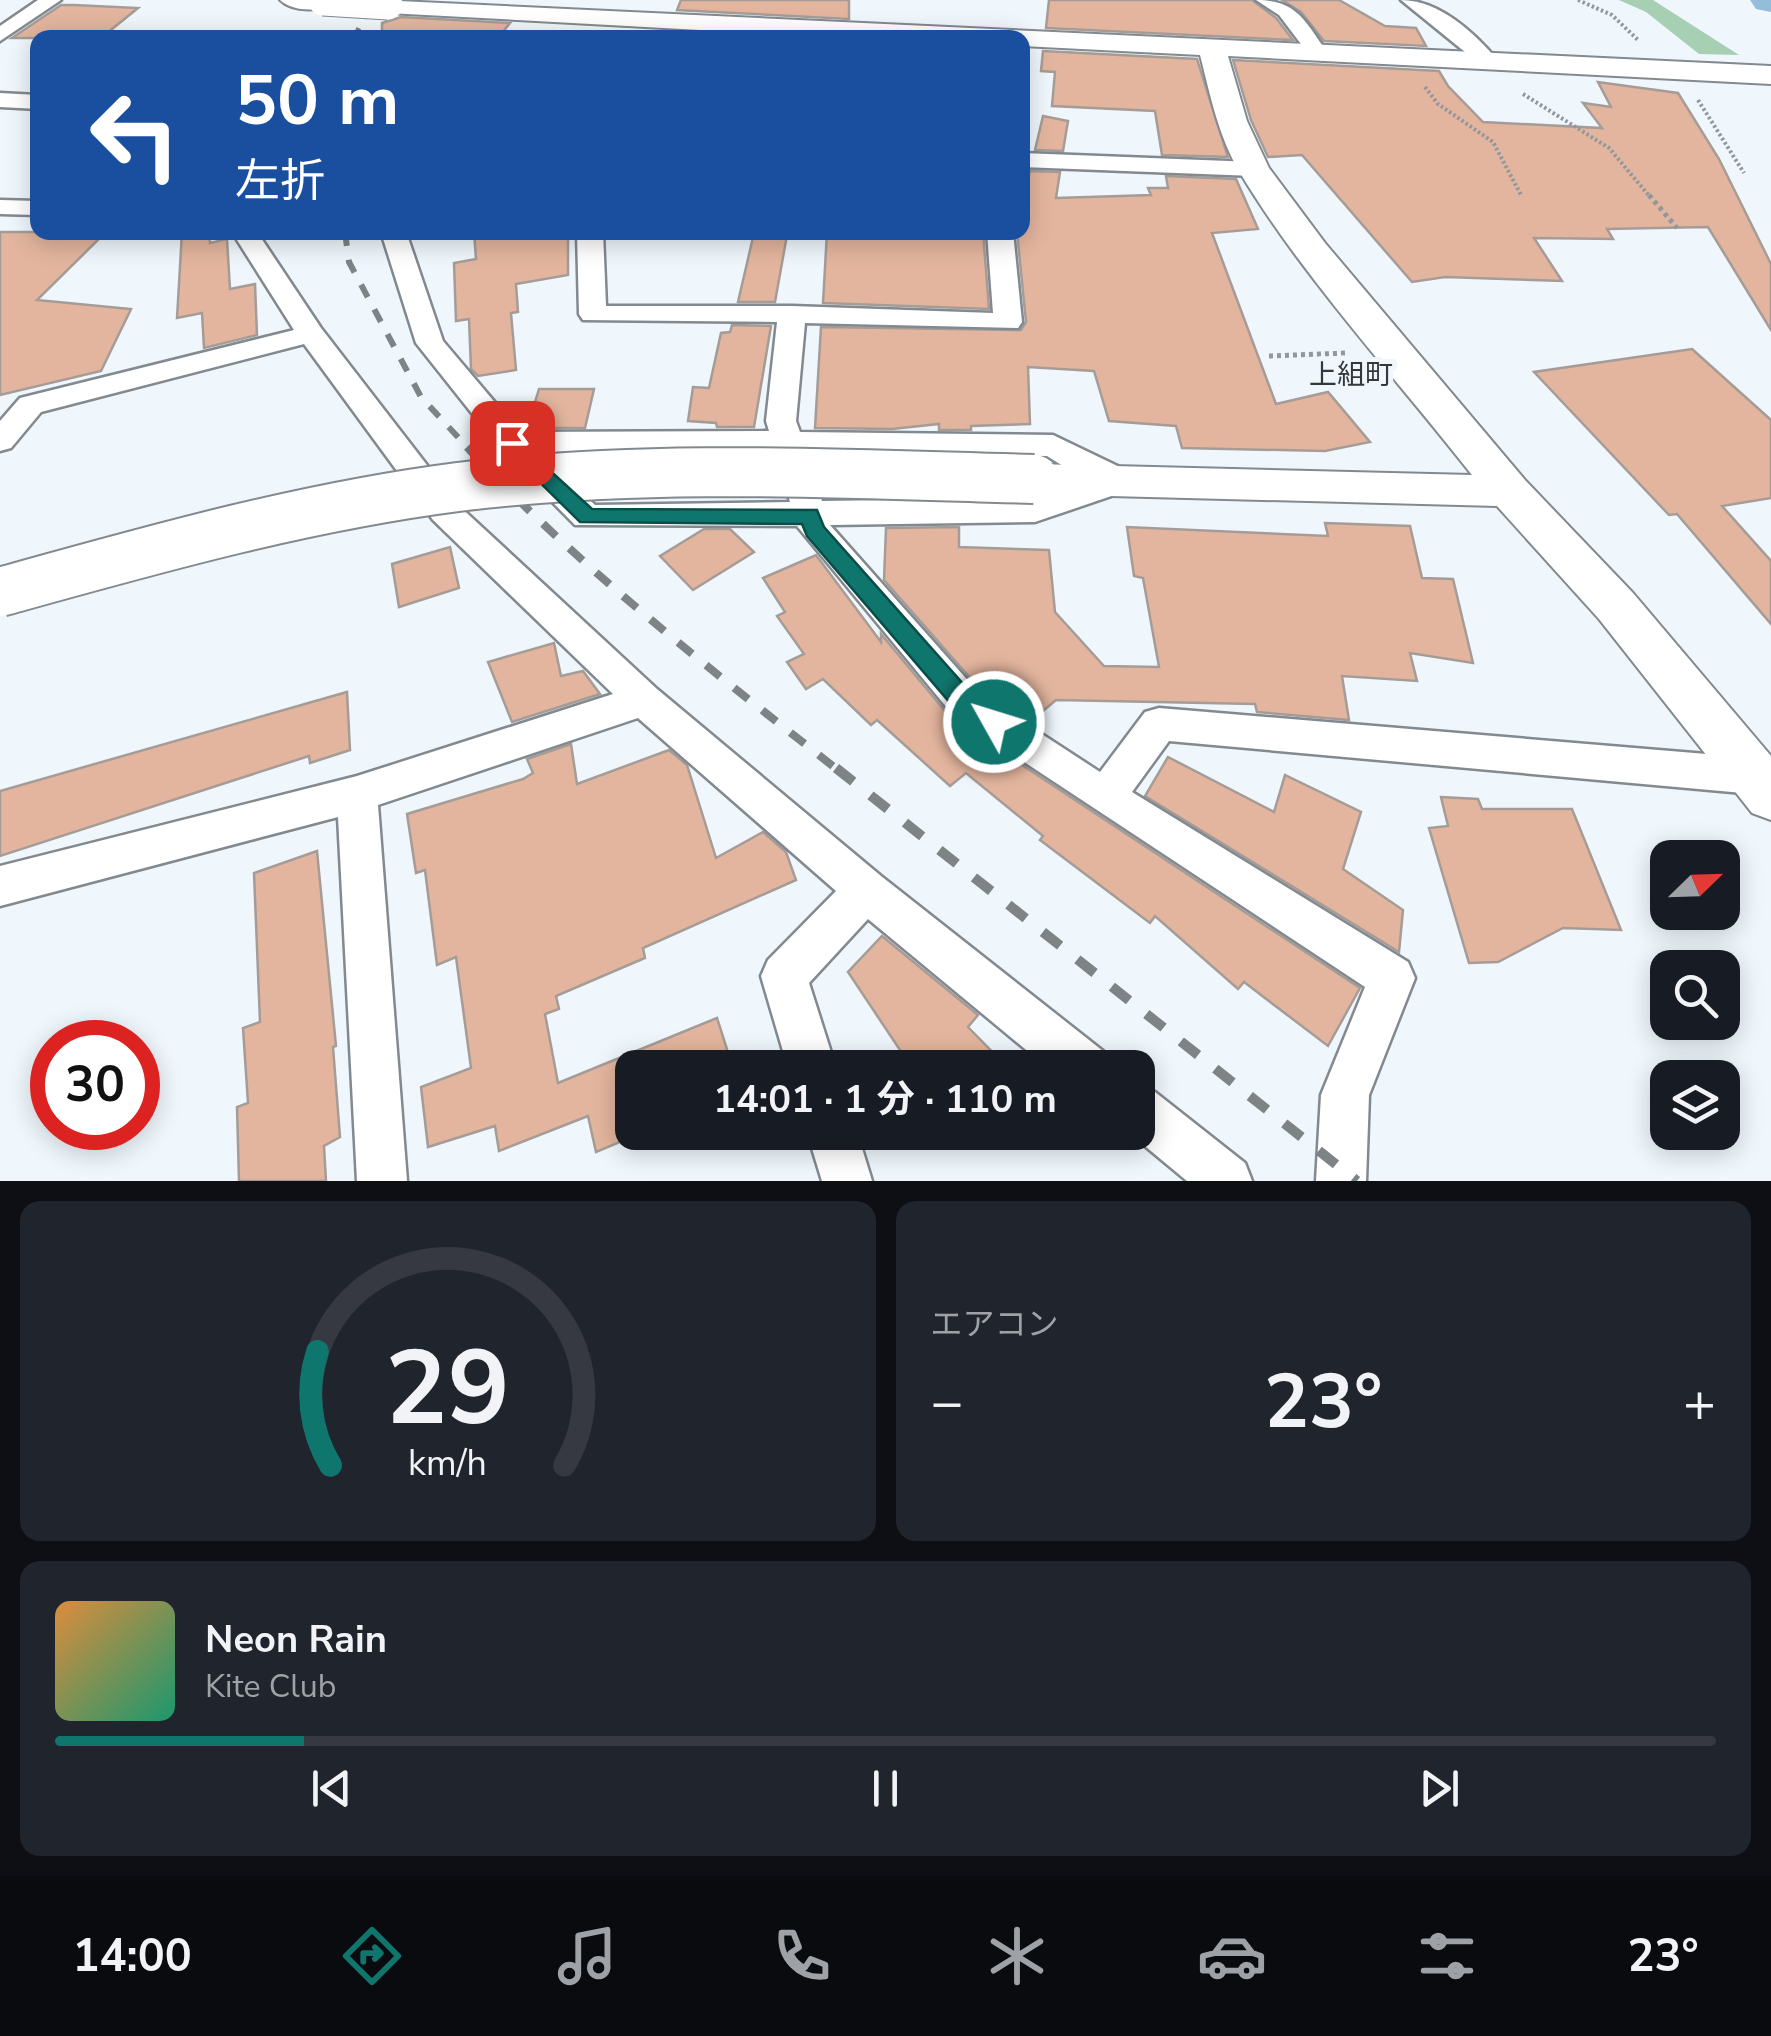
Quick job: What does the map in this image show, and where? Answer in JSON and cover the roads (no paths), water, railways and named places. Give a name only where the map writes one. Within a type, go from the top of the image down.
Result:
[{"type":"street","points":[[0,36],[51,0]]},
{"type":"street","points":[[293,0],[618,8],[905,30]]},
{"type":"street","points":[[1266,0],[1286,11],[1317,52]]},
{"type":"street","points":[[1411,0],[1453,28],[1488,62]]},
{"type":"street","points":[[1030,38],[1488,62],[1688,84],[1771,76]]},
{"type":"street","points":[[1212,48],[1232,121],[1254,169],[1313,250],[1509,491],[1616,606],[1762,786]]},
{"type":"street","points":[[0,100],[30,102]]},
{"type":"street","points":[[1030,160],[1254,169]]},
{"type":"street","points":[[0,207],[30,208]]},
{"type":"street","points":[[249,240],[311,334],[445,512],[644,700],[866,890],[1064,1050]]},
{"type":"street","points":[[396,240],[430,344],[512,443],[587,517],[1036,510],[1116,481]]},
{"type":"street","points":[[590,240],[594,314],[792,314],[1008,322],[1001,240]]},
{"type":"street","points":[[792,314],[781,421],[815,530],[966,704],[1105,797],[1392,978],[1346,1095],[1341,1181]]},
{"type":"street","points":[[0,441],[30,405],[311,334]]},
{"type":"street","points":[[512,443],[1054,446],[1116,481]]},
{"type":"street","points":[[0,592],[240,525],[391,496],[526,480],[690,472],[1509,491]]},
{"type":"street","points":[[0,886],[357,794],[644,700]]},
{"type":"street","points":[[1105,797],[1159,724],[1762,786]]},
{"type":"street","points":[[357,794],[382,1181]]},
{"type":"street","points":[[807,1050],[784,976],[866,890]]},
{"type":"street","points":[[1155,1123],[1227,1181]]},
{"type":"street","points":[[838,1150],[847,1181]]},
{"type":"railway","points":[[358,30],[373,0]]},
{"type":"railway","points":[[346,240],[349,262],[421,397],[469,449]]},
{"type":"railway","points":[[467,447],[600,576],[839,771]]},
{"type":"railway","points":[[836,768],[1357,1181]]},
{"type":"district","name":"上組町","points":[[1351,375]]}]
